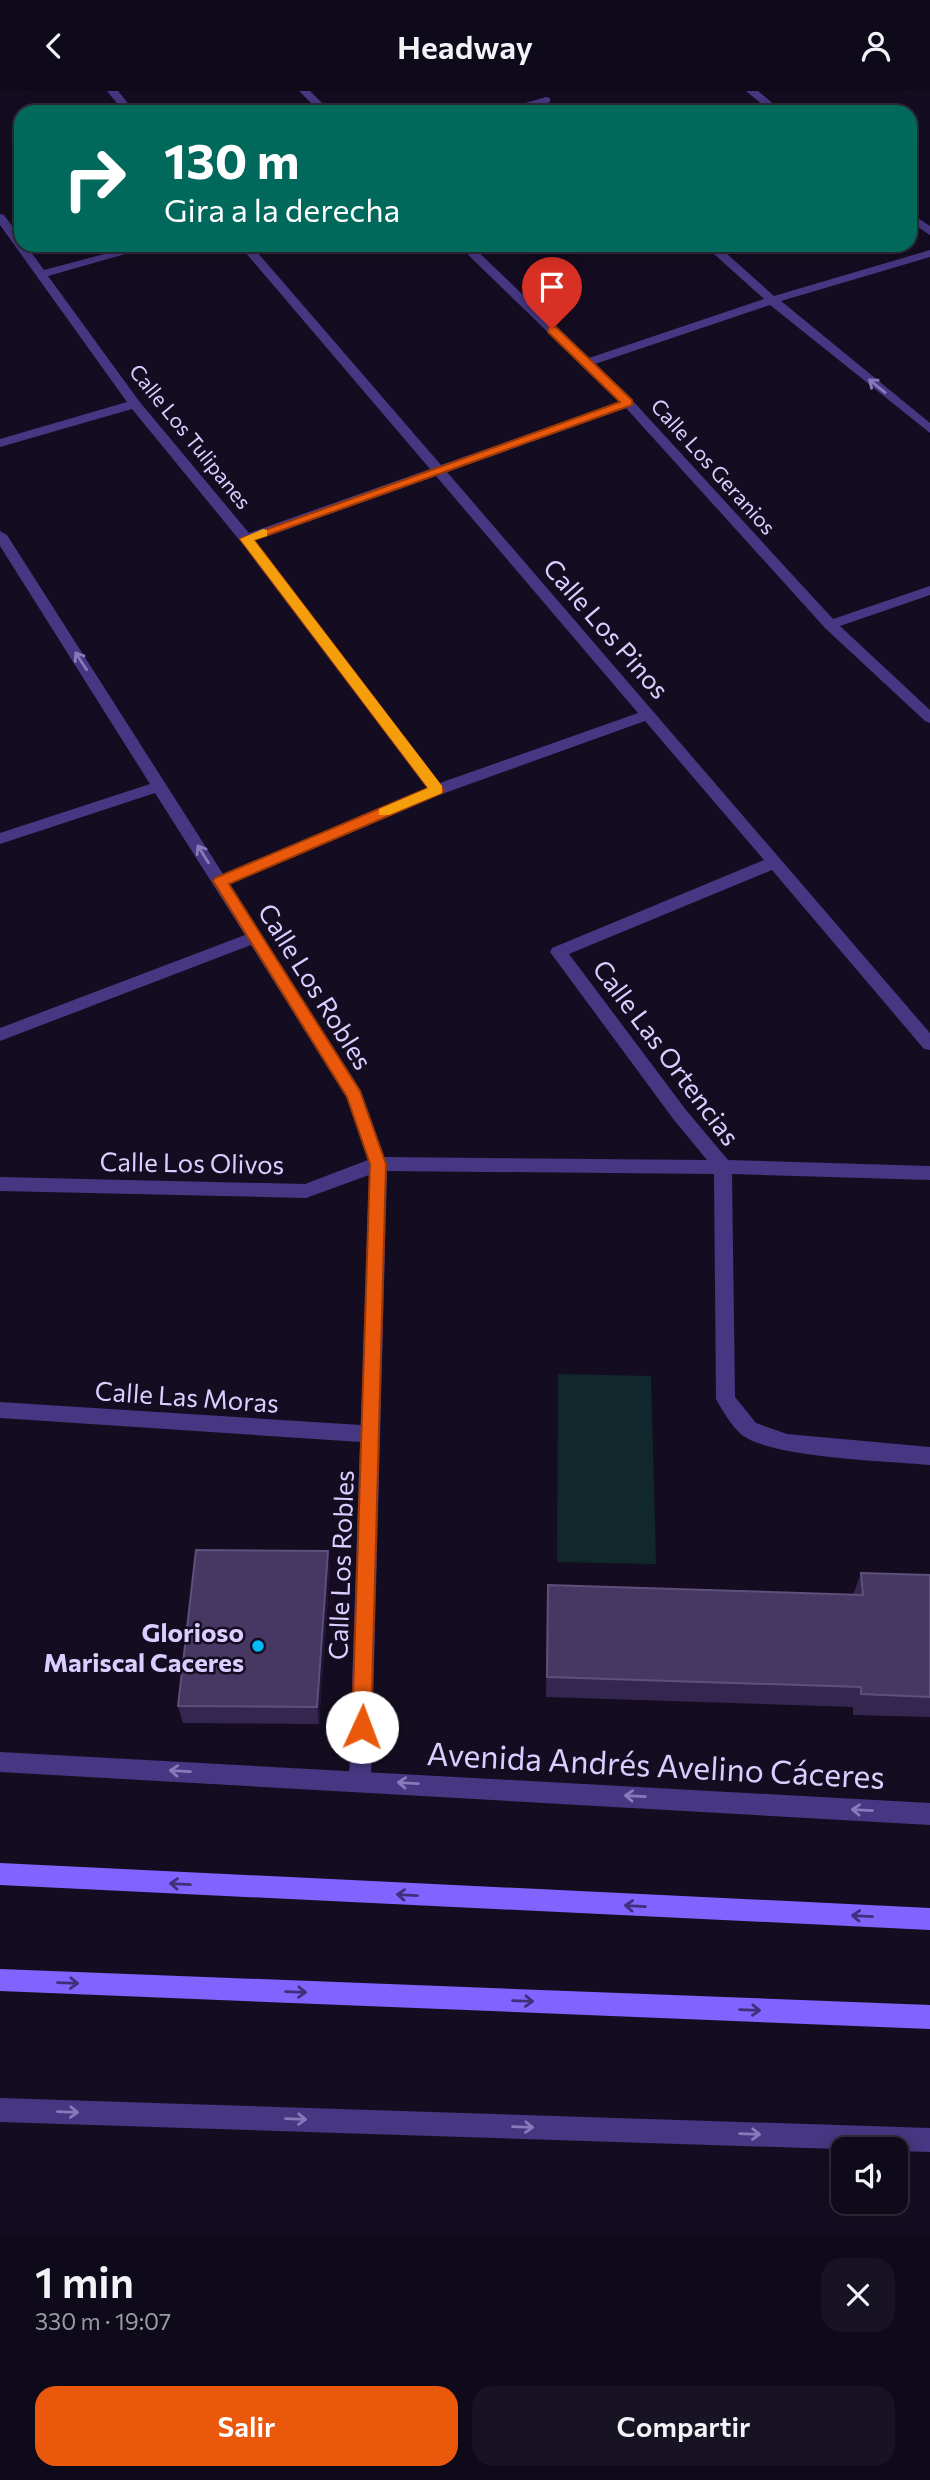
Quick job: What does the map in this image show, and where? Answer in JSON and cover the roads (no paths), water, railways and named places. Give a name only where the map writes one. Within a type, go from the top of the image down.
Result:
[{"type":"main road","points":[[0,1874],[930,1919]]},
{"type":"main road","points":[[0,1980],[930,2017]]},
{"type":"street","points":[[112,91],[124,105]]},
{"type":"street","points":[[304,91],[319,105]]},
{"type":"street","points":[[537,91],[550,103],[539,105]]},
{"type":"street","points":[[751,91],[769,105]]},
{"type":"street","name":"Calle Los Tulipanes","points":[[0,217],[14,236]]},
{"type":"street","name":"Calle Los Tulipanes","points":[[26,252],[135,404],[246,539],[437,790]]},
{"type":"street","points":[[42,274],[125,252]]},
{"type":"street","name":"Calle Los Pinos","points":[[251,252],[930,1045]]},
{"type":"street","name":"Calle Los Geranios","points":[[471,252],[628,403],[830,625],[930,718]]},
{"type":"street","points":[[718,252],[772,300],[930,429]]},
{"type":"street","points":[[587,363],[772,300],[930,253]]},
{"type":"street","points":[[246,539],[628,403]]},
{"type":"street","points":[[0,443],[135,404]]},
{"type":"street","name":"Calle Los Robles","points":[[0,535],[355,1096],[378,1164],[360,1780]]},
{"type":"street","points":[[830,625],[930,590]]},
{"type":"street","points":[[220,881],[437,790],[649,714]]},
{"type":"street","points":[[0,839],[160,786]]},
{"type":"street","name":"Calle Las Ortencias","points":[[775,862],[558,952],[680,1115],[723,1167],[726,1399],[749,1429],[786,1443],[930,1456]]},
{"type":"street","points":[[0,1035],[255,937]]},
{"type":"street","points":[[378,1164],[723,1167],[930,1173]]},
{"type":"street","name":"Calle Los Olivos","points":[[0,1184],[306,1191],[378,1164]]},
{"type":"street","name":"Calle Las Moras","points":[[0,1410],[370,1433]]},
{"type":"street","name":"Avenida Andrés Avelino Cáceres","points":[[0,1762],[360,1780],[930,1814]]},
{"type":"street","points":[[0,2110],[930,2140]]},
{"type":"place","name":"Glorioso Mariscal Caceres","points":[[258,1646]]}]
